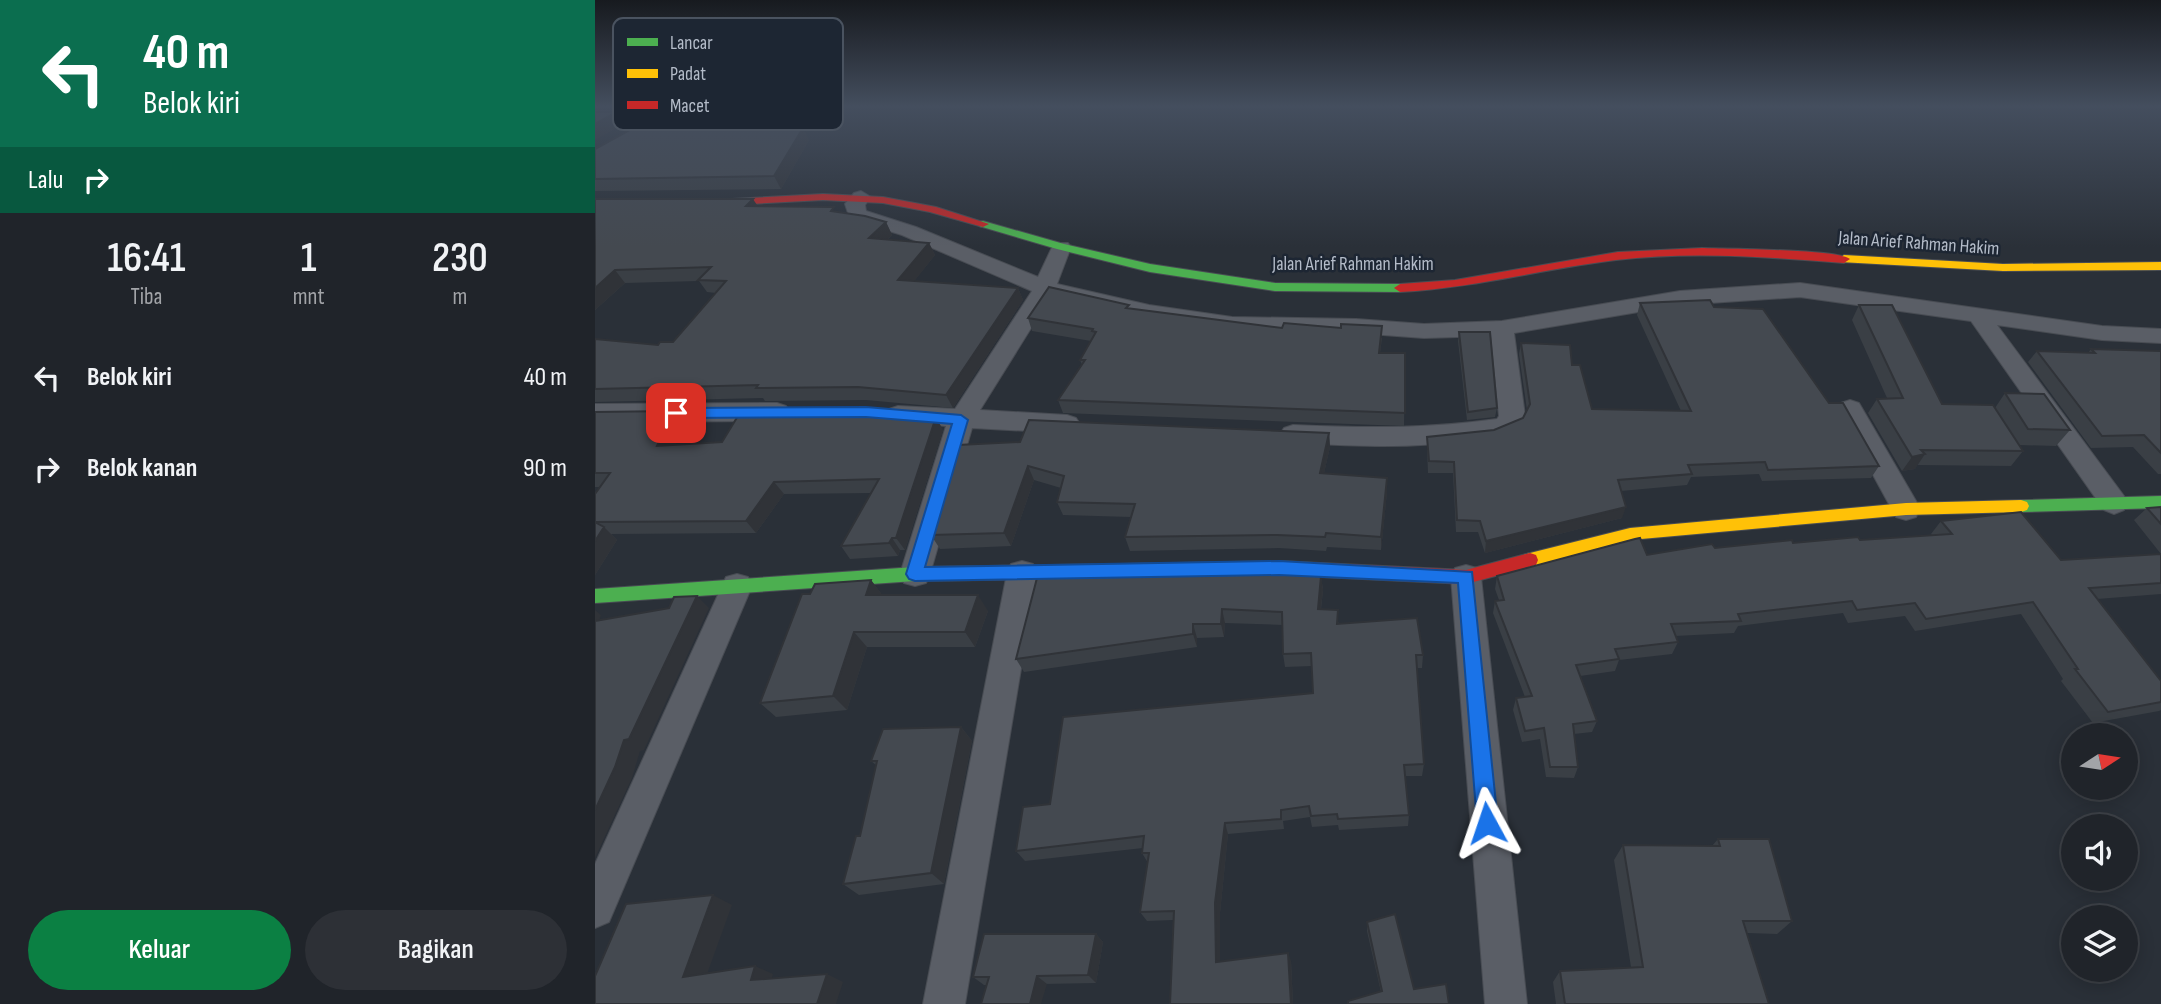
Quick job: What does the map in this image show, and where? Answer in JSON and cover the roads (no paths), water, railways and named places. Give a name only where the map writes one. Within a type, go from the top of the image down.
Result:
[{"type":"main road","name":"Jalan Arief Rahman Hakim","points":[[595,202],[732,202],[861,197],[932,209],[1061,247],[1150,268],[1275,286],[1405,288],[1471,281],[1619,256],[1729,253],[1805,256],[1938,268],[2048,270],[2161,266]]},
{"type":"main road","points":[[595,596],[915,574],[1279,568],[1466,577],[1630,534],[1906,509],[2161,502]]},
{"type":"street","points":[[861,197],[855,204],[857,215],[909,231],[1045,288],[1149,312],[1232,324],[1356,326],[1423,331],[1502,328],[1680,298],[1764,290],[1800,290],[2102,333],[2161,336]]},
{"type":"street","points":[[915,574],[961,420],[1045,288],[1061,247]]},
{"type":"street","points":[[1978,315],[2114,503]]},
{"type":"street","points":[[1268,433],[1393,438],[1446,435],[1510,424],[1512,416],[1502,328]]},
{"type":"street","points":[[1850,409],[1906,509]]},
{"type":"street","points":[[595,413],[798,412]]},
{"type":"street","points":[[879,413],[961,420],[1086,425]]},
{"type":"street","points":[[944,1004],[1022,573]]},
{"type":"street","points":[[1466,577],[1506,1004]]},
{"type":"street","points":[[595,908],[737,586]]}]
